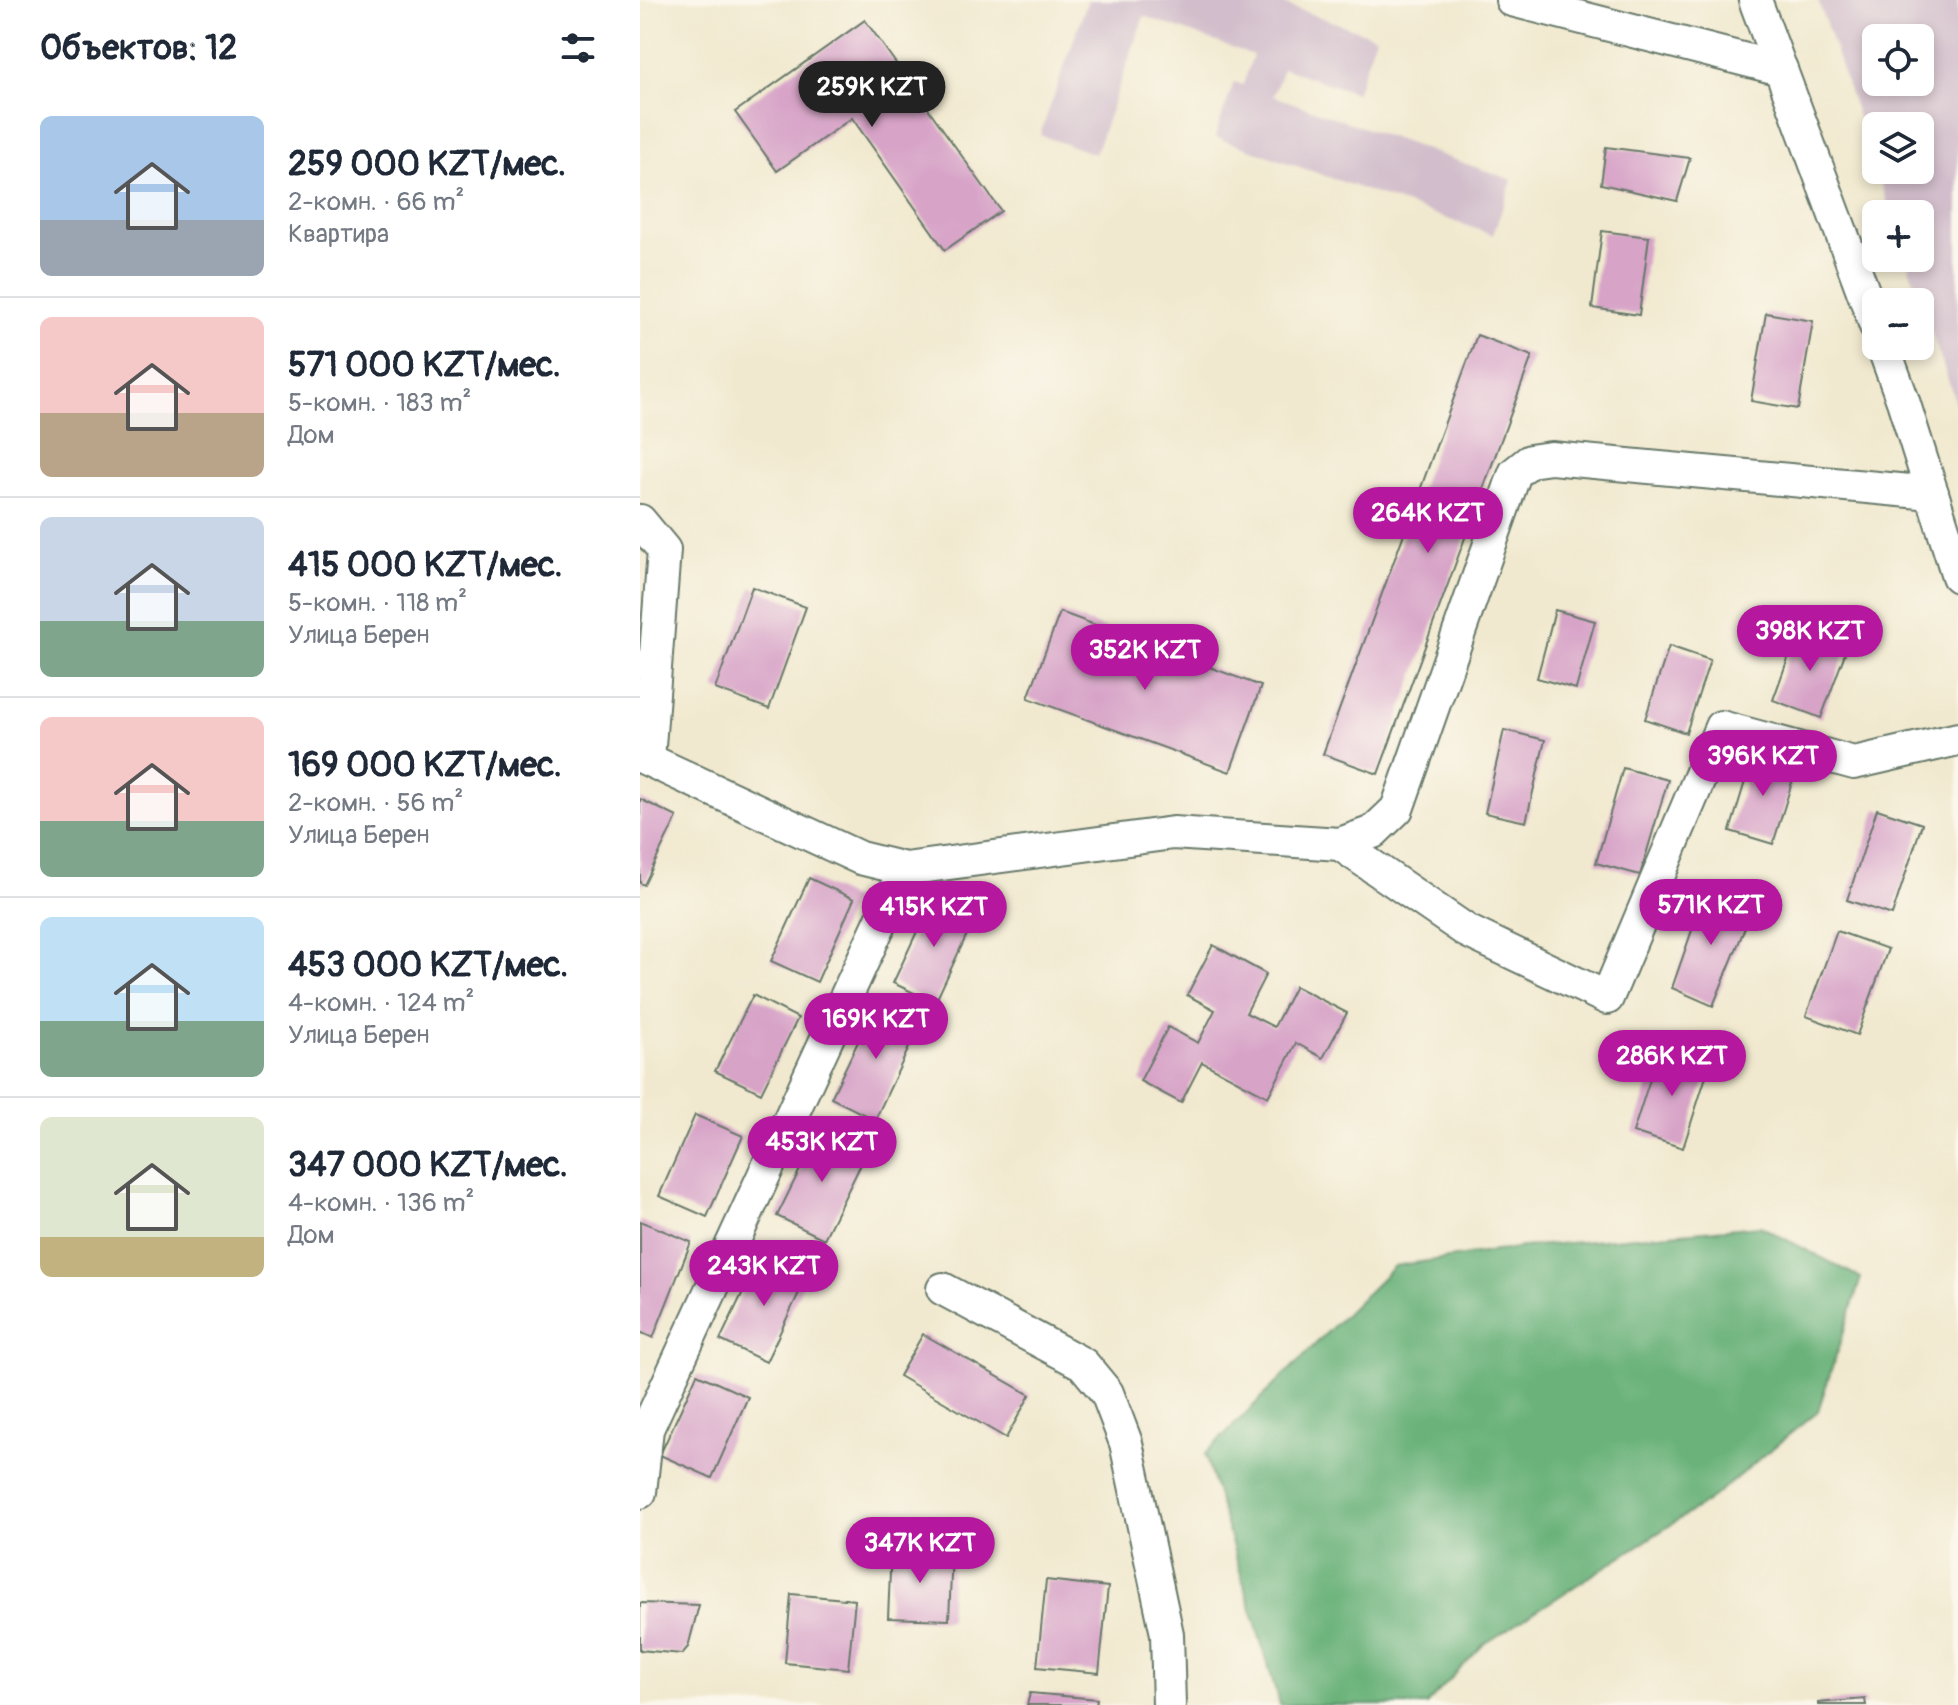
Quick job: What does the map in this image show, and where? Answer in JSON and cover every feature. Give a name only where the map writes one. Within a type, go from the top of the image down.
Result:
[{"type":"street","points":[[1512,0],[1781,69]]},
{"type":"street","points":[[1755,0],[1862,288]]},
{"type":"street","points":[[1888,360],[1958,576]]},
{"type":"street","points":[[640,521],[664,550],[644,758],[860,858],[905,869],[1173,833],[1340,844],[1373,832],[1397,809],[1515,473],[1530,461],[1551,458],[1932,493]]},
{"type":"street","points":[[1340,844],[1467,931],[1607,998],[1721,727],[1854,763],[1958,739]]},
{"type":"street","points":[[640,1492],[647,1429],[905,869]]},
{"type":"street","points":[[943,1289],[1083,1364],[1107,1393],[1126,1443],[1167,1634],[1169,1705]]},
{"type":"shaded area","points":[[1088,0],[1272,0],[1376,37],[1356,93],[1283,68],[1273,96],[1512,180],[1493,235],[1215,137],[1234,82],[1243,85],[1253,55],[1144,16],[1095,154],[1040,135]]},
{"type":"shaded area","points":[[1818,0],[1958,0],[1958,409],[1934,339],[1934,288],[1916,288],[1911,272],[1934,272],[1934,200],[1886,200],[1881,184],[1934,184],[1934,112],[1862,112],[1862,128]]},
{"type":"green space","points":[[1760,1226],[1861,1278],[1818,1411],[1708,1501],[1483,1645],[1426,1705],[1280,1705],[1205,1454],[1394,1266],[1523,1247]]},
{"type":"building","points":[[865,20],[1001,211],[945,250],[852,118],[777,171],[735,112]]},
{"type":"building","points":[[1606,147],[1690,158],[1677,201],[1601,184]]},
{"type":"building","points":[[1602,231],[1649,237],[1639,315],[1592,308]]},
{"type":"building","points":[[1766,313],[1813,321],[1798,409],[1751,401]]},
{"type":"building","points":[[1477,335],[1532,356],[1378,774],[1323,754]]},
{"type":"building","points":[[752,587],[806,607],[769,709],[715,689]]},
{"type":"building","points":[[1555,610],[1595,621],[1576,689],[1537,678]]},
{"type":"building","points":[[1060,612],[1261,686],[1230,772],[1028,698]]},
{"type":"building","points":[[1799,628],[1848,645],[1821,718],[1773,700]]},
{"type":"building","points":[[1669,646],[1710,660],[1686,733],[1645,719]]},
{"type":"building","points":[[1504,730],[1545,740],[1526,822],[1485,813]]},
{"type":"building","points":[[1754,752],[1797,766],[1773,844],[1730,831]]},
{"type":"building","points":[[1623,768],[1668,780],[1640,875],[1596,863]]},
{"type":"building","points":[[640,799],[677,817],[644,885],[640,883]]},
{"type":"building","points":[[1877,809],[1922,824],[1892,915],[1847,900]]},
{"type":"building","points":[[809,878],[854,899],[817,982],[771,961]]},
{"type":"building","points":[[1707,887],[1751,913],[1713,1006],[1672,988]]},
{"type":"building","points":[[934,895],[976,915],[935,1003],[893,983]]},
{"type":"building","points":[[1837,931],[1888,949],[1857,1035],[1806,1016]]},
{"type":"building","points":[[1213,945],[1266,974],[1246,1013],[1274,1027],[1295,986],[1347,1013],[1323,1058],[1296,1043],[1268,1097],[1202,1062],[1181,1103],[1140,1081],[1168,1027],[1198,1043],[1215,1010],[1187,995]]},
{"type":"building","points":[[753,995],[798,1018],[761,1093],[715,1071]]},
{"type":"building","points":[[877,1002],[921,1022],[875,1120],[831,1098]]},
{"type":"building","points":[[1660,1048],[1710,1064],[1683,1148],[1633,1132]]},
{"type":"building","points":[[695,1115],[743,1136],[707,1217],[659,1196]]},
{"type":"building","points":[[820,1129],[867,1152],[824,1239],[777,1216]]},
{"type":"building","points":[[640,1221],[691,1242],[653,1338],[640,1332]]},
{"type":"building","points":[[761,1254],[807,1276],[766,1362],[720,1340]]},
{"type":"building","points":[[923,1334],[1030,1395],[1006,1438],[899,1376]]},
{"type":"building","points":[[697,1374],[748,1397],[712,1478],[660,1455]]},
{"type":"building","points":[[891,1549],[952,1552],[949,1620],[888,1618]]},
{"type":"building","points":[[1046,1580],[1108,1587],[1099,1673],[1037,1667]]},
{"type":"building","points":[[791,1594],[855,1600],[848,1669],[785,1663]]},
{"type":"building","points":[[640,1603],[699,1605],[688,1647],[682,1654],[640,1650]]},
{"type":"building","points":[[1030,1693],[1097,1699],[1096,1705],[1027,1705]]},
{"type":"building","points":[[1865,1699],[1866,1705],[1818,1705],[1818,1703]]}]
